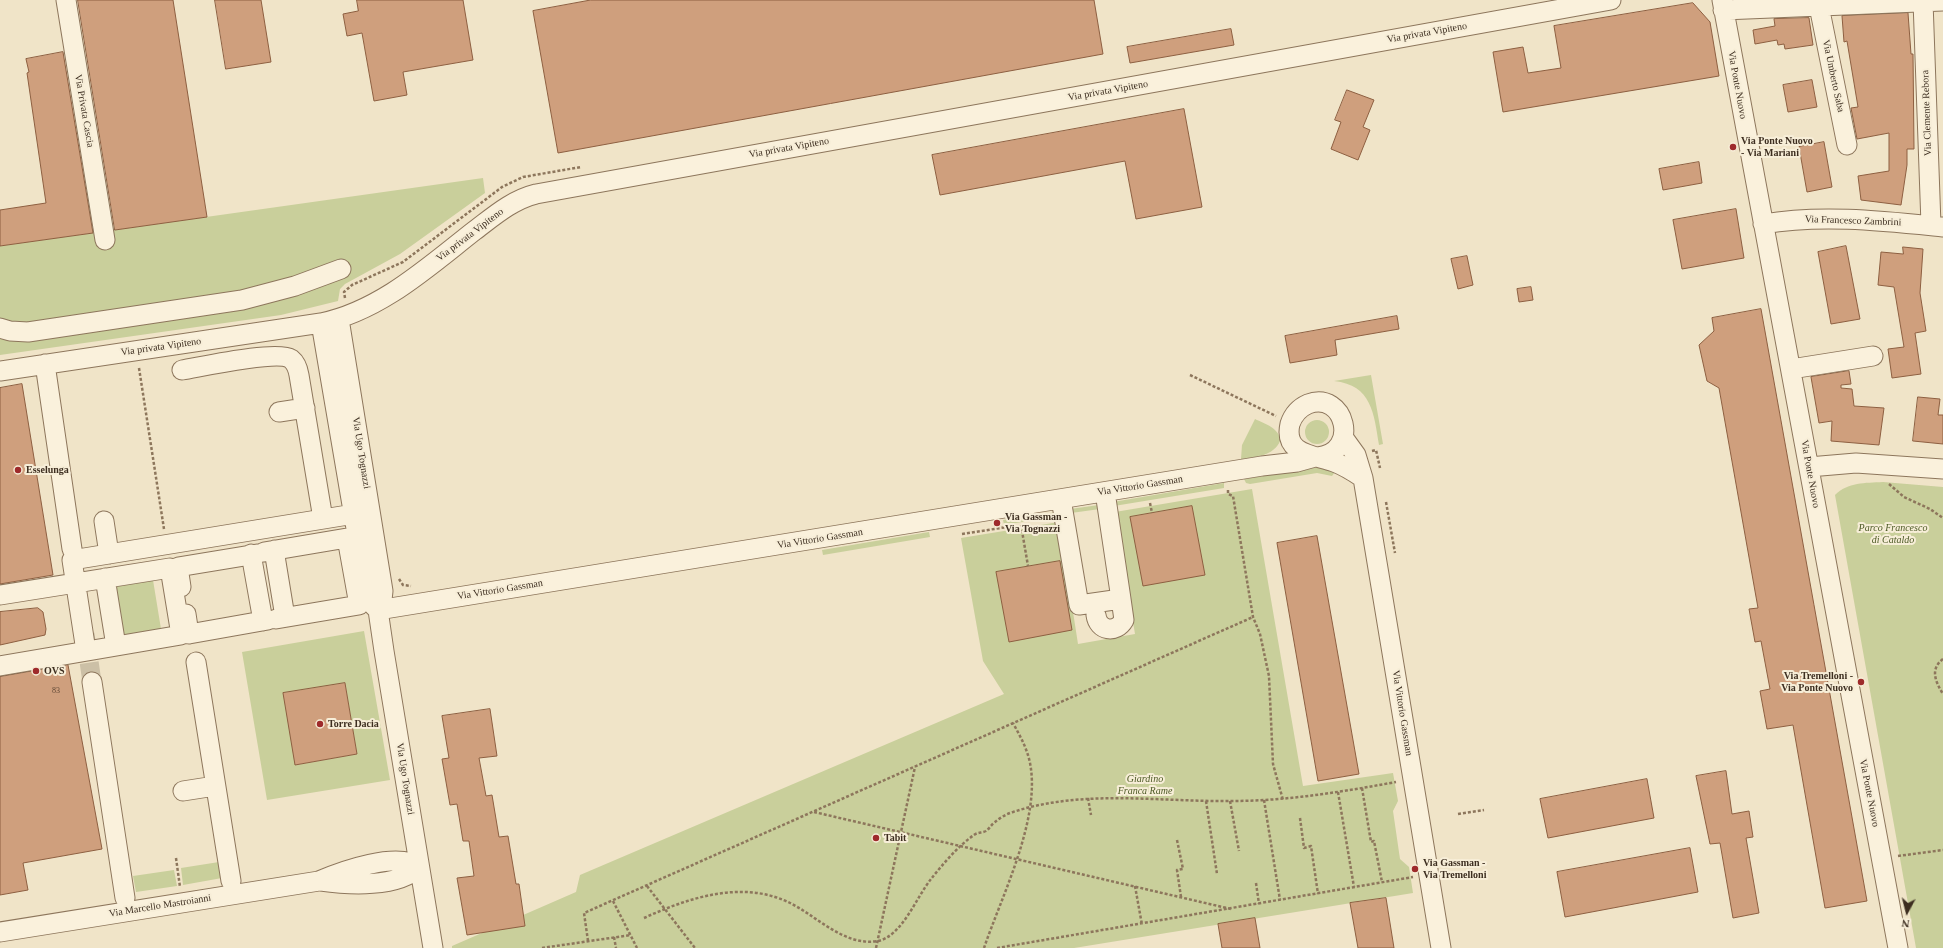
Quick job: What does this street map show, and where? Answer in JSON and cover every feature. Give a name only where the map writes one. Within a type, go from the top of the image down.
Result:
[{"type":"street","name":"Via Privata Cascia","points":[[66,0],[104,231]]},
{"type":"street","name":"Via privata Vipiteno","points":[[0,371],[330,321],[384,298],[416,276],[511,203],[530,196],[1611,0]]},
{"type":"street","points":[[1723,5],[1819,6],[1943,0]]},
{"type":"street","name":"Via Clemente Rebora","points":[[1923,1],[1937,226]]},
{"type":"street","name":"Via Ponte Nuovo","points":[[1723,5],[1898,948]]},
{"type":"street","name":"Via Umberto Saba","points":[[1819,6],[1847,145]]},
{"type":"street","name":"Via Francesco Zambrini","points":[[1763,224],[1815,219],[1937,226]]},
{"type":"street","points":[[0,328],[10,331],[28,332],[229,302],[283,289],[341,269]]},
{"type":"street","name":"Via Ugo Tognazzi","points":[[330,321],[354,514],[367,593],[370,602],[378,610]]},
{"type":"street","name":"Via Ugo Tognazzi","points":[[330,321],[383,591],[382,600],[378,610],[433,948]]},
{"type":"street","points":[[182,370],[265,356],[286,357],[292,359],[298,370],[323,519]]},
{"type":"street","points":[[1791,369],[1873,356]]},
{"type":"street","points":[[45,364],[72,549]]},
{"type":"street","name":"Via Vittorio Gassman","points":[[378,610],[1262,466],[1297,462],[1334,451],[1341,444],[1343,437],[1344,427],[1342,418],[1335,410],[1326,404],[1313,403],[1304,406],[1296,412],[1291,431],[1279,456],[1262,466]]},
{"type":"street","points":[[279,412],[305,408]]},
{"type":"street","points":[[1291,431],[1302,453],[1345,466],[1363,478]]},
{"type":"street","name":"Via Vittorio Gassman","points":[[1343,437],[1356,455],[1363,478],[1441,948]]},
{"type":"street","points":[[1809,467],[1856,463],[1943,469]]},
{"type":"street","points":[[1096,615],[1098,623],[1104,628],[1114,629],[1124,620],[1104,492]]},
{"type":"street","points":[[1061,499],[1079,605],[1121,599]]},
{"type":"street","points":[[86,651],[72,560],[354,514]]},
{"type":"street","points":[[104,521],[109,554]]},
{"type":"street","points":[[348,538],[359,605],[273,619],[189,634],[178,567],[348,538]]},
{"type":"street","points":[[262,553],[273,619]]},
{"type":"street","points":[[0,595],[170,568],[181,635],[0,666]]},
{"type":"street","points":[[105,578],[116,646]]},
{"type":"street","points":[[196,662],[231,881]]},
{"type":"street","points":[[92,682],[124,898]]},
{"type":"street","points":[[183,791],[215,786]]},
{"type":"street","name":"Via Marcello Mastroianni","points":[[0,932],[319,881],[346,870],[393,861],[413,862],[419,867]]},
{"type":"path","points":[[138,365],[167,544]]},
{"type":"path","points":[[1190,375],[1291,431]]},
{"type":"path","points":[[1889,484],[1904,497],[1943,518]]},
{"type":"path","points":[[1228,490],[1228,494],[1232,496],[1253,617],[1260,634],[1269,676],[1274,764],[1283,800]]},
{"type":"path","points":[[1150,503],[1152,513]]},
{"type":"path","points":[[1388,513],[1391,529]]},
{"type":"path","points":[[1021,525],[1028,566]]},
{"type":"path","points":[[962,534],[1007,527]]},
{"type":"path","points":[[588,941],[584,913],[1253,617]]},
{"type":"path","points":[[1943,659],[1936,664],[1934,672],[1936,683],[1943,694]]},
{"type":"path","points":[[984,948],[1016,859],[1029,807],[1031,780],[1030,763],[1025,746],[1013,723]]},
{"type":"path","points":[[876,948],[915,767]]},
{"type":"path","points":[[644,918],[680,902],[720,893],[756,893],[789,902],[841,934],[867,942],[877,941],[893,934],[930,881],[961,846],[976,833],[987,830],[993,823],[1010,813],[1029,807],[1088,798],[1206,801],[1283,800],[1396,782]]},
{"type":"path","points":[[1362,788],[1371,842],[1374,841],[1382,882]]},
{"type":"path","points":[[1338,792],[1354,887]]},
{"type":"path","points":[[1088,798],[1091,815]]},
{"type":"path","points":[[1264,800],[1280,900]]},
{"type":"path","points":[[1206,801],[1217,874]]},
{"type":"path","points":[[1230,801],[1239,851]]},
{"type":"path","points":[[1458,814],[1484,810]]},
{"type":"path","points":[[814,812],[1016,859],[1079,872],[1231,909]]},
{"type":"path","points":[[1300,818],[1304,848],[1311,846],[1318,894]]},
{"type":"path","points":[[1178,840],[1183,869],[1177,870],[1181,897]]},
{"type":"path","points":[[1897,856],[1943,850]]},
{"type":"path","points":[[176,858],[179,878]]},
{"type":"path","points":[[997,948],[1142,925],[1413,877]]},
{"type":"path","points":[[1256,883],[1259,904]]},
{"type":"path","points":[[646,886],[665,908],[695,948]]},
{"type":"path","points":[[1135,886],[1142,925]]},
{"type":"path","points":[[613,900],[637,948]]},
{"type":"path","points":[[542,948],[566,946],[588,941],[630,935]]},
{"type":"path","points":[[614,937],[616,948]]},
{"type":"green space","points":[[483,178],[485,193],[400,254],[345,284],[340,289],[338,301],[281,315],[0,355],[0,246]]},
{"type":"green space","points":[[1371,375],[1383,444],[1379,445],[1373,412],[1364,395],[1356,388],[1334,381]]},
{"type":"green space","points":[[1255,419],[1275,430],[1278,433],[1280,441],[1269,453],[1241,459],[1242,445]]},
{"type":"green space","points":[[1317,420],[1326,423],[1329,432],[1326,441],[1317,444],[1308,441],[1305,432],[1308,423]]},
{"type":"green space","points":[[1319,467],[1335,472],[1332,476],[1317,473],[1250,484],[1246,483],[1244,479]]},
{"type":"green space","name":"Parco Francesco di Cataldo","points":[[1883,482],[1943,487],[1943,948],[1916,948],[1835,495],[1851,485]]},
{"type":"green space","points":[[1224,483],[1224,488],[1114,506],[1113,502]]},
{"type":"green space","name":"Giardino Franca Rame","points":[[1252,489],[1303,786],[1393,773],[1398,801],[1393,811],[1400,859],[1409,867],[1413,893],[1074,948],[452,948],[452,946],[576,892],[580,875],[1004,694],[983,661],[961,538],[1059,522],[1078,644],[1135,634],[1115,512]]},
{"type":"green space","points":[[1099,505],[1100,509],[1071,513],[1070,509]]},
{"type":"green space","points":[[1057,512],[1058,516],[1004,525],[1003,520]]},
{"type":"green space","points":[[929,532],[930,537],[823,555],[822,550]]},
{"type":"green space","points":[[153,580],[161,629],[123,635],[116,586]]},
{"type":"green space","points":[[364,631],[390,780],[267,800],[242,652]],"holes":[[[345,683],[357,754],[296,765]]]},
{"type":"green space","points":[[219,862],[222,878],[183,885],[181,868]]},
{"type":"green space","points":[[174,870],[177,886],[136,892],[133,876]]},
{"type":"building","points":[[78,0],[173,0],[207,217],[115,230]]},
{"type":"building","points":[[215,0],[261,0],[271,62],[226,69]]},
{"type":"building","points":[[357,0],[463,0],[473,60],[403,72],[407,95],[374,101],[362,33],[347,36],[343,14],[358,11]]},
{"type":"building","points":[[591,0],[1094,0],[1103,54],[558,153],[533,11]]},
{"type":"building","points":[[1693,3],[1710,22],[1719,76],[1503,112],[1493,52],[1523,47],[1528,73],[1561,68],[1554,26]]},
{"type":"building","points":[[1908,13],[1911,54],[1913,54],[1914,149],[1907,149],[1907,165],[1901,205],[1861,200],[1858,176],[1889,171],[1889,133],[1857,139],[1851,108],[1858,107],[1847,41],[1844,42],[1842,16]]},
{"type":"building","points":[[1809,18],[1813,45],[1785,49],[1784,44],[1778,45],[1777,40],[1755,44],[1753,30],[1775,26],[1774,19]]},
{"type":"building","points":[[1231,29],[1234,45],[1130,63],[1127,47]]},
{"type":"building","points":[[63,52],[93,233],[0,246],[0,210],[46,203],[26,59]]},
{"type":"building","points":[[1812,80],[1817,107],[1788,112],[1783,85]]},
{"type":"building","points":[[1347,90],[1374,100],[1363,127],[1370,130],[1358,160],[1331,149],[1341,122],[1335,120]]},
{"type":"building","points":[[1184,109],[1202,207],[1136,219],[1125,161],[940,195],[932,155]]},
{"type":"building","points":[[1824,142],[1832,187],[1807,192],[1799,147]]},
{"type":"building","points":[[1699,162],[1702,183],[1663,190],[1659,169]]},
{"type":"building","points":[[1736,209],[1744,258],[1682,269],[1673,220]]},
{"type":"building","points":[[1846,246],[1860,319],[1831,324],[1818,252]]},
{"type":"building","points":[[1903,247],[1923,249],[1920,293],[1926,331],[1915,333],[1921,374],[1892,378],[1888,349],[1904,347],[1894,287],[1878,285],[1881,252],[1903,254]]},
{"type":"building","points":[[1467,256],[1473,285],[1458,289],[1451,259]]},
{"type":"building","points":[[1531,287],[1533,300],[1519,302],[1517,289]]},
{"type":"building","points":[[1761,309],[1867,901],[1825,908],[1793,725],[1767,729],[1760,691],[1770,689],[1761,641],[1755,642],[1749,609],[1758,608],[1719,388],[1707,381],[1699,345],[1714,331],[1712,318]]},
{"type":"building","points":[[1397,316],[1399,329],[1335,340],[1337,355],[1290,363],[1285,336]]},
{"type":"building","points":[[1849,371],[1851,384],[1841,385],[1841,388],[1852,389],[1854,406],[1884,408],[1879,445],[1831,441],[1832,421],[1819,423],[1811,377]]},
{"type":"building","name":"Esselunga","points":[[22,384],[53,575],[0,584],[0,388]]},
{"type":"building","points":[[1918,397],[1940,399],[1938,415],[1943,415],[1943,444],[1913,441]]},
{"type":"building","points":[[1192,506],[1205,575],[1143,586],[1130,517]]},
{"type":"building","points":[[1317,536],[1359,774],[1318,781],[1277,543]]},
{"type":"building","points":[[1060,561],[1072,630],[1009,642],[996,572]]},
{"type":"building","points":[[38,608],[43,612],[46,629],[45,635],[0,645],[0,612]]},
{"type":"building","points":[[68,665],[102,849],[23,863],[28,890],[0,895],[0,677]]},
{"type":"building","name":"Torre Dacia","points":[[345,683],[357,754],[295,765],[283,693]]},
{"type":"building","points":[[490,709],[497,756],[479,758],[486,796],[492,795],[499,837],[508,836],[516,884],[519,884],[525,926],[467,935],[457,878],[474,876],[469,841],[463,841],[457,804],[450,805],[442,759],[449,758],[442,716]]},
{"type":"building","points":[[1726,771],[1732,814],[1749,811],[1753,837],[1746,838],[1759,913],[1733,918],[1720,843],[1710,844],[1696,776]]},
{"type":"building","points":[[1647,779],[1654,818],[1548,838],[1540,799]]},
{"type":"building","points":[[1690,848],[1698,892],[1565,917],[1557,872]]},
{"type":"building","points":[[1386,898],[1394,948],[1358,948],[1350,903]]},
{"type":"building","points":[[1255,918],[1260,948],[1222,948],[1218,924]]},
{"type":"tunnel","points":[[85,634],[92,682]]},
{"type":"place","name":"Via Ponte Nuovo - Via Mariani","points":[[1733,147]]},
{"type":"place","name":"Esselunga","points":[[18,470]]},
{"type":"place","name":"Via Gassman - Via Tognazzi","points":[[997,523]]},
{"type":"place","name":"OVS","points":[[36,671]]},
{"type":"place","name":"Via Tremelloni - Via Ponte Nuovo","points":[[1861,682]]},
{"type":"place","name":"Torre Dacia","points":[[320,724]]},
{"type":"place","name":"Tabit","points":[[876,838]]},
{"type":"place","name":"Via Gassman - Via Tremelloni","points":[[1415,869]]}]
